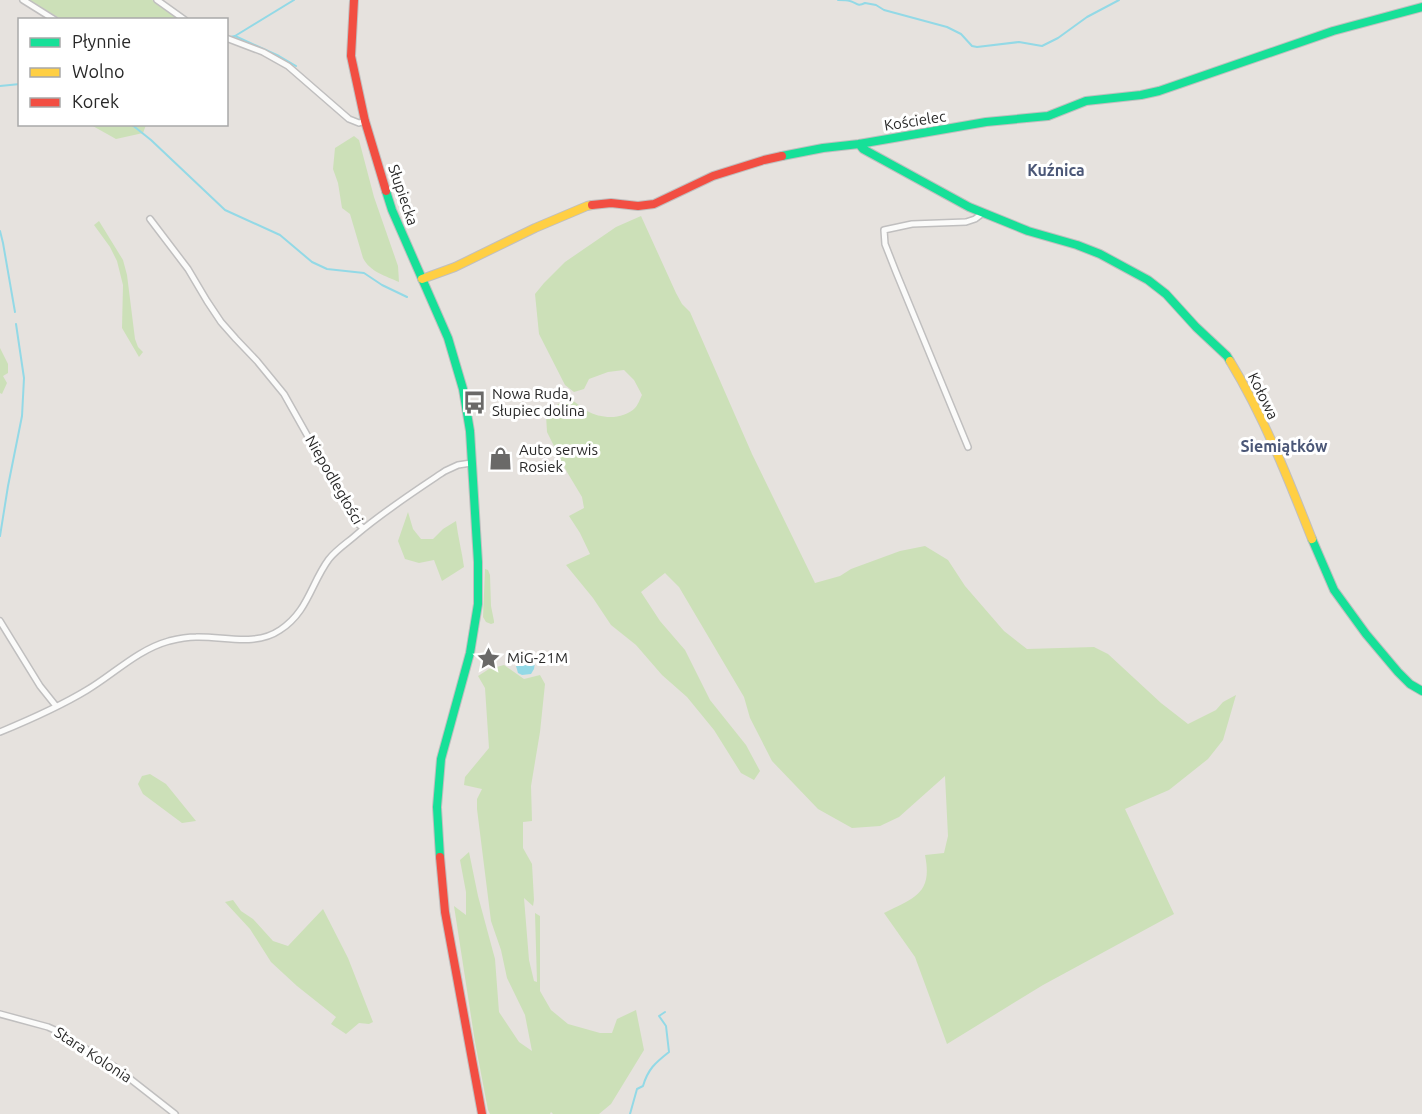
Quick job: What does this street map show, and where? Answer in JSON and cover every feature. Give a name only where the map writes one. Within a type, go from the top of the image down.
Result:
[{"type":"street","points":[[23,0],[52,18]]},
{"type":"street","points":[[157,0],[182,18]]},
{"type":"street","name":"Słupiecka","points":[[354,0],[351,56],[365,121],[392,210],[448,338],[463,389],[470,431],[478,562],[478,604],[470,653],[441,759],[437,807],[445,912],[482,1114]]},
{"type":"street","name":"Kościelec","points":[[422,279],[455,267],[587,206],[611,202],[638,206],[654,204],[713,176],[793,153],[987,122],[1040,117],[1086,101],[1159,91],[1333,31],[1422,6]]},
{"type":"street","points":[[228,39],[263,52],[288,66],[349,118],[358,123],[365,121]]},
{"type":"street","name":"Kołowa","points":[[859,144],[947,196],[1028,231],[1090,250],[1142,276],[1166,294],[1186,318],[1227,356],[1239,376],[1277,453],[1334,590],[1392,666],[1410,684],[1422,691]]},
{"type":"street","points":[[968,447],[896,273],[885,244],[884,230],[912,224],[966,222],[983,213]]},
{"type":"street","name":"Niepodległości","points":[[0,732],[86,691],[149,649],[168,641],[193,636],[251,639],[277,632],[290,624],[305,605],[329,560],[363,528],[356,522],[279,387],[221,322],[188,269],[150,219]]},
{"type":"street","points":[[363,528],[445,471],[458,465],[471,463]]},
{"type":"street","points":[[0,621],[39,686],[56,706]]},
{"type":"street","name":"Stara Kolonia","points":[[0,1015],[48,1026],[57,1031],[116,1068],[175,1114]]},
{"type":"green space","points":[[29,0],[152,0],[177,18],[59,18]]},
{"type":"green space","points":[[93,126],[145,126],[143,133],[116,139]]},
{"type":"green space","points":[[354,136],[359,140],[374,197],[398,266],[399,282],[379,273],[366,263],[350,214],[342,208],[333,169],[335,148]]},
{"type":"green space","points":[[641,216],[676,293],[690,312],[752,454],[815,583],[840,576],[851,569],[900,551],[925,546],[948,560],[965,586],[1004,631],[1027,649],[1094,647],[1108,654],[1161,703],[1188,724],[1216,710],[1223,702],[1236,695],[1223,740],[1208,759],[1169,790],[1125,809],[1174,914],[1043,985],[947,1044],[915,957],[884,913],[919,893],[926,878],[925,855],[944,853],[948,836],[945,776],[899,817],[880,826],[852,828],[818,809],[772,761],[750,718],[744,697],[679,587],[665,573],[641,592],[660,621],[685,650],[710,700],[746,745],[760,771],[754,780],[741,773],[714,730],[687,697],[662,675],[636,645],[611,625],[593,598],[566,565],[590,554],[569,516],[584,508],[582,497],[547,432],[546,415],[567,398],[593,414],[605,417],[624,415],[635,408],[642,395],[634,380],[624,370],[608,372],[589,379],[584,389],[574,392],[565,385],[539,334],[535,294],[565,262],[616,227]]},
{"type":"green space","points":[[99,221],[123,260],[135,339],[143,352],[139,357],[122,328],[123,285],[117,261],[94,225]]},
{"type":"green space","points":[[0,348],[8,364],[8,373],[3,376],[7,383],[2,394],[0,393]]},
{"type":"green space","points":[[408,512],[413,529],[421,539],[433,539],[456,521],[464,567],[442,581],[434,560],[419,563],[405,559],[398,541]]},
{"type":"green space","points":[[485,569],[490,575],[494,621],[491,624],[483,617]]},
{"type":"green space","points":[[504,665],[524,679],[540,675],[545,684],[531,786],[532,821],[523,822],[523,848],[532,864],[533,906],[524,898],[529,960],[534,981],[537,982],[535,913],[540,916],[540,991],[551,1010],[568,1024],[600,1033],[612,1033],[617,1019],[636,1010],[644,1050],[611,1104],[599,1114],[553,1114],[551,1112],[550,1114],[490,1114],[488,1110],[454,906],[466,915],[466,892],[460,860],[469,852],[495,959],[499,1012],[519,1042],[532,1051],[525,1015],[507,978],[491,921],[477,809],[477,799],[482,789],[464,785],[465,777],[489,748],[485,688],[478,676],[489,669]]},
{"type":"green space","points":[[150,774],[166,784],[196,821],[182,823],[143,794],[138,784],[142,776]]},
{"type":"green space","points":[[233,900],[241,911],[253,919],[273,941],[288,946],[323,909],[348,958],[373,1022],[359,1023],[346,1034],[331,1024],[336,1017],[271,962],[250,929],[225,902]]},
{"type":"water","points":[[528,657],[535,662],[534,669],[531,674],[522,675],[518,673],[516,666],[518,660]]},
{"type":"waterway","points":[[230,37],[294,0]]},
{"type":"waterway","points":[[838,0],[859,5],[865,3],[876,5],[884,10],[947,27],[961,34],[972,46],[977,47],[1019,42],[1042,46],[1058,38],[1087,17],[1119,0]]},
{"type":"waterway","points":[[235,36],[296,66]]},
{"type":"waterway","points":[[0,86],[18,84]]},
{"type":"waterway","points":[[134,126],[225,210],[280,235],[312,262],[327,269],[364,273],[407,297]]},
{"type":"waterway","points":[[0,231],[15,312]]},
{"type":"waterway","points":[[0,536],[22,416],[24,378],[16,324]]},
{"type":"waterway","points":[[630,1114],[637,1089],[643,1086],[653,1067],[669,1052],[666,1026],[659,1016],[665,1012]]},
{"type":"traffic: fast","points":[[782,156],[986,122],[1048,116],[1086,101],[1159,91],[1333,31],[1422,7]]},
{"type":"traffic: fast","points":[[859,144],[863,149],[969,207],[1028,231],[1100,254],[1148,280],[1166,294],[1230,361]]},
{"type":"traffic: fast","points":[[386,191],[392,210],[448,338],[463,389],[470,431],[478,562],[478,604],[470,653],[441,759],[437,807],[440,857]]},
{"type":"traffic: fast","points":[[1312,539],[1334,590],[1366,634],[1398,672],[1410,684],[1422,691]]},
{"type":"traffic: slow","points":[[422,279],[455,267],[535,228],[592,205]]},
{"type":"traffic: slow","points":[[1230,361],[1265,426],[1312,539]]},
{"type":"traffic: jam","points":[[354,0],[351,56],[365,121],[386,191]]},
{"type":"traffic: jam","points":[[592,205],[654,204],[713,176],[782,156]]},
{"type":"traffic: jam","points":[[440,857],[445,912],[482,1114]]},
{"type":"place","name":"Nowa Ruda, Słupiec dolina","points":[[474,403]]},
{"type":"place","name":"Auto serwis Rosiek","points":[[501,459]]},
{"type":"place","name":"MiG-21M","points":[[489,658]]},
{"type":"district","name":"Kuźnica","points":[[1056,170]]},
{"type":"district","name":"Siemiątków","points":[[1284,446]]}]
